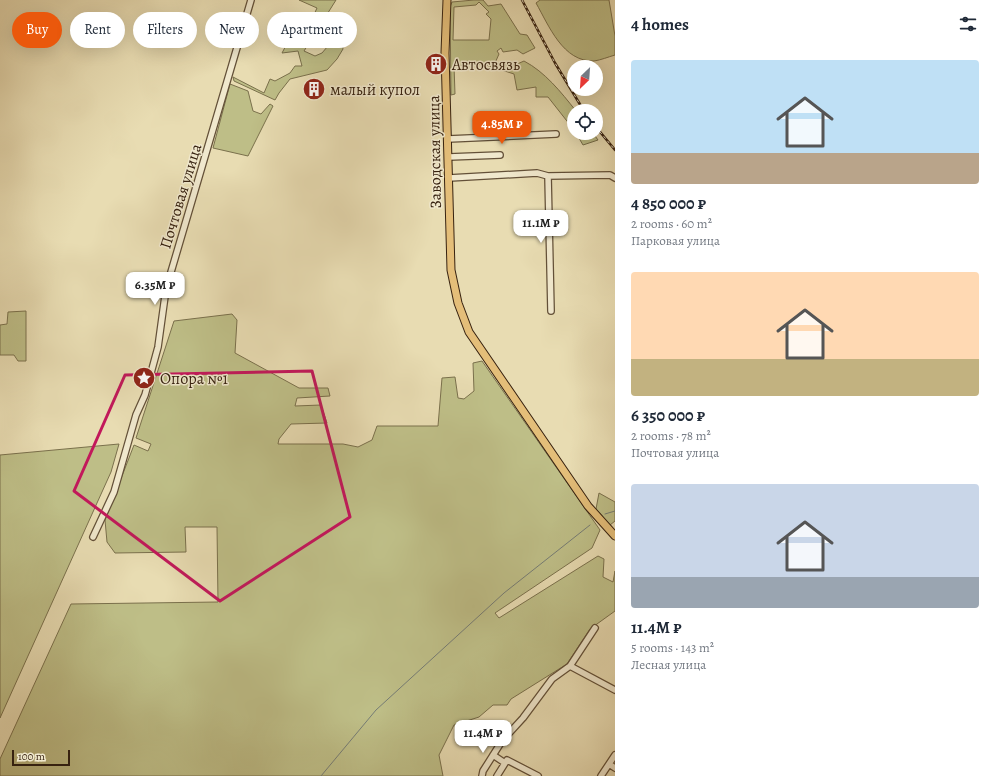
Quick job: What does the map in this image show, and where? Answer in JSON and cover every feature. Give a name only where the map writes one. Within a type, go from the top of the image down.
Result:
[{"type":"main road","name":"Заводская улица","points":[[447,0],[446,53],[451,270],[458,303],[474,338],[588,506],[615,536]]},
{"type":"street","name":"Почтовая улица","points":[[93,537],[114,492],[136,415],[145,394],[158,347],[166,289],[252,0]]},
{"type":"street","points":[[448,139],[556,134]]},
{"type":"street","points":[[449,157],[500,155]]},
{"type":"street","points":[[449,178],[537,173],[548,176],[610,175],[615,178]]},
{"type":"street","points":[[548,176],[551,311]]},
{"type":"street","points":[[482,776],[493,755],[552,679],[570,666],[595,628]]},
{"type":"street","points":[[570,666],[615,690]]},
{"type":"street","points":[[601,776],[615,754]]},
{"type":"street","points":[[493,755],[505,763]]},
{"type":"street","points":[[497,776],[507,760],[538,776]]},
{"type":"street","points":[[609,764],[615,768]]},
{"type":"highlighted area","points":[[312,371],[350,517],[220,601],[74,491],[125,375]]},
{"type":"green space","points":[[299,0],[336,0],[328,12],[315,12],[317,8]]},
{"type":"green space","points":[[474,0],[483,0],[488,6],[501,4],[520,34],[527,35],[535,48],[523,54],[517,50],[503,52],[501,48],[497,51],[499,54],[495,63],[515,65],[524,61],[539,71],[570,104],[567,104],[567,121],[548,97],[536,97],[536,87],[517,90],[514,74],[483,64],[454,66],[455,94],[451,95],[450,7],[452,2]],"holes":[[[479,2],[489,12],[486,14],[491,19],[489,40],[453,40],[454,7],[476,5]]]},
{"type":"green space","points":[[540,0],[609,0],[615,36],[615,55],[598,60],[583,60],[574,56],[558,41],[536,3]]},
{"type":"green space","points":[[285,48],[306,48],[304,51],[315,56],[322,53],[326,48],[343,49],[337,59],[327,70],[290,79],[275,100],[234,81],[233,77],[264,93],[270,79],[275,81],[290,73],[295,66],[302,66],[298,51],[282,53]]},
{"type":"green space","points":[[230,84],[248,91],[253,111],[261,114],[270,104],[273,106],[248,156],[213,148]]},
{"type":"green space","points":[[580,140],[598,140],[583,145]]},
{"type":"green space","points":[[26,311],[26,361],[18,361],[14,355],[0,355],[0,325],[7,324],[8,312]]},
{"type":"green space","points":[[232,314],[237,320],[235,353],[299,388],[328,388],[330,396],[297,398],[295,406],[321,405],[327,423],[291,424],[279,439],[278,444],[343,444],[358,447],[372,440],[377,426],[438,426],[442,378],[455,377],[458,398],[464,399],[474,391],[473,363],[482,361],[600,530],[592,548],[495,613],[499,618],[598,556],[604,559],[603,577],[613,582],[615,571],[615,611],[590,629],[567,664],[511,699],[507,705],[493,705],[479,717],[454,725],[439,755],[443,776],[0,776],[0,759],[71,604],[218,602],[217,527],[185,527],[186,552],[115,553],[107,542],[105,520],[134,445],[148,451],[151,444],[136,438],[174,321]]},
{"type":"green space","points":[[119,444],[111,472],[0,718],[0,455]]},
{"type":"green space","points":[[599,493],[615,502],[615,521],[610,525],[596,509]]},
{"type":"waterway","points":[[605,514],[615,511]]},
{"type":"waterway","points":[[321,776],[376,710],[504,593],[590,525]]},
{"type":"railway","points":[[522,0],[555,63],[580,104]]},
{"type":"railway","points":[[603,135],[615,150]]},
{"type":"place","name":"Автосвязь","points":[[436,64]]},
{"type":"place","name":"малый купол","points":[[314,89]]},
{"type":"place","name":"Опора №1","points":[[144,378]]}]
